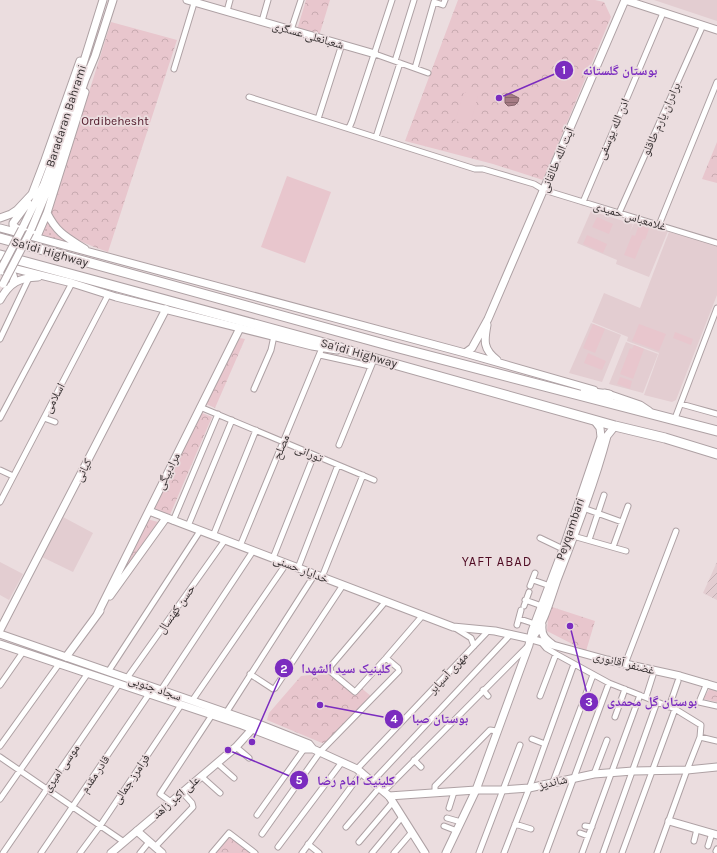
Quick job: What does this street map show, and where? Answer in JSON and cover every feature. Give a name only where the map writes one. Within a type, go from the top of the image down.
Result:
[{"type":"highway","name":"Sa'idi Highway","points":[[0,238],[395,347],[717,431]]},
{"type":"highway","name":"Sa'idi Highway","points":[[0,255],[335,346],[362,354],[372,362],[665,438],[717,454]]},
{"type":"highway","points":[[560,390],[609,395]]},
{"type":"main road","name":"Baradaran Bahrami","points":[[0,271],[44,184],[54,157],[90,36],[103,0]]},
{"type":"main road","name":"Baradaran Bahrami","points":[[1,286],[30,232],[48,190],[113,0]]},
{"type":"main road","points":[[625,0],[717,30]]},
{"type":"main road","name":"آیت الله طالقانی","points":[[465,353],[472,348],[488,319],[625,0]]},
{"type":"main road","points":[[642,0],[650,8]]},
{"type":"main road","name":"شعبانعلی عسگری","points":[[192,1],[375,54]]},
{"type":"main road","points":[[90,36],[76,69],[32,194],[23,211],[13,223],[14,227],[33,236],[38,234],[47,213],[89,82],[95,56]]},
{"type":"main road","points":[[0,218],[12,214],[32,194]]},
{"type":"main road","points":[[47,213],[60,233],[90,252]]},
{"type":"main road","name":"Sa'idi Highway","points":[[0,228],[465,353],[640,405],[656,416]]},
{"type":"main road","points":[[0,265],[46,278],[72,283],[108,295],[274,336],[321,351],[362,354]]},
{"type":"main road","points":[[0,271],[13,275],[14,279],[13,283],[0,300]]},
{"type":"main road","points":[[13,283],[29,278],[46,278]]},
{"type":"main road","name":"کیانی","points":[[0,630],[166,310]]},
{"type":"main road","name":"آیت الله طالقانی","points":[[488,319],[485,334],[486,346],[491,355],[499,363]]},
{"type":"main road","name":"مرادبیگی","points":[[97,615],[240,328]]},
{"type":"main road","points":[[594,420],[604,437],[615,426]]},
{"type":"main road","name":"Peyqambari","points":[[446,853],[476,790],[563,548],[571,535],[583,508],[604,448],[604,437]]},
{"type":"main road","name":"Peyqambari","points":[[530,642],[537,633],[543,619],[604,437]]},
{"type":"main road","name":"خدایار حسنی","points":[[148,511],[453,627],[489,630],[511,634],[530,642]]},
{"type":"main road","name":"مرادبیگی","points":[[59,664],[66,657],[97,615],[166,518]]},
{"type":"main road","points":[[543,619],[542,632],[544,638],[552,644]]},
{"type":"main road","name":"سجاد جنوبی","points":[[0,634],[127,678],[181,705],[226,713],[254,726],[312,748],[360,771],[386,794],[425,853]]},
{"type":"main road","name":"غضنفر آقانوری","points":[[530,642],[540,641],[625,664],[707,683],[717,687]]},
{"type":"main road","name":"سجاد جنوبی","points":[[0,644],[119,684],[151,691],[161,690],[212,715],[239,724],[254,726]]},
{"type":"main road","points":[[88,673],[91,666]]},
{"type":"main road","points":[[238,744],[241,730],[239,724]]},
{"type":"main road","name":"علی اکبر زاهد","points":[[111,853],[217,763],[238,744],[254,726]]},
{"type":"main road","name":"شاندیز","points":[[386,794],[529,788],[553,782],[611,772],[687,770],[717,767]]},
{"type":"main road","points":[[669,821],[714,834]]},
{"type":"main road","points":[[137,831],[162,853]]},
{"type":"street","points":[[227,11],[230,0]]},
{"type":"street","points":[[262,21],[268,0]]},
{"type":"street","points":[[291,30],[301,0]]},
{"type":"street","points":[[349,128],[392,0]]},
{"type":"street","points":[[394,61],[414,0]]},
{"type":"street","points":[[415,68],[434,2],[443,5],[445,0]]},
{"type":"street","points":[[174,69],[192,1]]},
{"type":"street","name":"اذن الله یوسفی","points":[[582,202],[663,13]]},
{"type":"street","name":"برادران یارم طاقلو","points":[[620,213],[703,25]]},
{"type":"street","points":[[318,119],[342,44]]},
{"type":"street","name":"شعبانعلی عسگری","points":[[375,54],[428,72]]},
{"type":"street","points":[[376,137],[400,63]]},
{"type":"street","points":[[658,225],[717,82]]},
{"type":"street","name":"غلامعباس حمیدی","points":[[249,97],[475,169],[483,169],[534,184],[544,190],[717,242]]},
{"type":"street","points":[[0,339],[29,278]]},
{"type":"street","points":[[0,418],[72,283]]},
{"type":"street","name":"اسلامی","points":[[0,502],[108,295]]},
{"type":"street","points":[[674,421],[717,308]]},
{"type":"street","points":[[254,389],[272,350],[274,336]]},
{"type":"street","points":[[321,351],[372,362],[339,445]]},
{"type":"street","name":"مصلح","points":[[240,546],[321,351]]},
{"type":"street","points":[[681,404],[717,414]]},
{"type":"street","name":"تورانی","points":[[200,407],[374,480]]},
{"type":"street","name":"مرادبیگی","points":[[173,521],[218,414]]},
{"type":"street","points":[[44,418],[55,422]]},
{"type":"street","points":[[188,526],[232,420]]},
{"type":"street","points":[[212,536],[256,430]]},
{"type":"street","points":[[273,558],[314,455]]},
{"type":"street","points":[[298,568],[338,465]]},
{"type":"street","points":[[0,470],[13,476]]},
{"type":"street","points":[[226,713],[250,674],[318,576],[362,475]]},
{"type":"street","points":[[589,540],[604,495]]},
{"type":"street","points":[[613,548],[628,506]]},
{"type":"street","points":[[583,508],[622,522]]},
{"type":"street","points":[[108,672],[200,531]]},
{"type":"street","points":[[625,664],[676,531]]},
{"type":"street","points":[[571,535],[626,551]]},
{"type":"street","points":[[540,538],[563,548]]},
{"type":"street","name":"حسن کهنسال","points":[[127,678],[225,540]]},
{"type":"street","points":[[161,690],[253,551]]},
{"type":"street","points":[[194,707],[286,564]]},
{"type":"street","points":[[517,625],[535,573]]},
{"type":"street","points":[[533,580],[550,586]]},
{"type":"street","points":[[250,674],[274,689],[343,585]]},
{"type":"street","points":[[526,600],[542,606]]},
{"type":"street","points":[[386,601],[330,667],[331,672],[355,692],[423,615]]},
{"type":"street","points":[[520,618],[535,624]]},
{"type":"street","name":"خدایار حسنی","points":[[453,627],[471,638],[474,646]]},
{"type":"street","name":"مهری آسیابر","points":[[302,853],[360,771],[489,630]]},
{"type":"street","points":[[373,781],[511,634]]},
{"type":"street","points":[[540,641],[546,648],[593,675],[609,683],[675,709],[701,725],[700,737],[657,853]]},
{"type":"street","points":[[359,842],[386,794],[414,760],[530,642]]},
{"type":"street","points":[[0,685],[22,652]]},
{"type":"street","points":[[540,696],[556,654]]},
{"type":"street","points":[[257,815],[312,748],[399,672],[399,669],[386,658]]},
{"type":"street","points":[[0,746],[59,664]]},
{"type":"street","points":[[504,853],[574,664]]},
{"type":"street","points":[[0,799],[88,673]]},
{"type":"street","points":[[553,782],[593,675]]},
{"type":"street","points":[[646,697],[653,675]]},
{"type":"street","points":[[668,707],[678,681]]},
{"type":"street","points":[[546,853],[609,683]]},
{"type":"street","points":[[707,683],[699,702],[717,706]]},
{"type":"street","name":"موسی امیری","points":[[3,853],[119,684]]},
{"type":"street","points":[[615,717],[625,689]]},
{"type":"street","points":[[483,690],[488,696]]},
{"type":"street","name":"قادر مقدم","points":[[41,853],[151,691]]},
{"type":"street","points":[[582,853],[640,695]]},
{"type":"street","points":[[603,853],[657,702]]},
{"type":"street","name":"فرامرز جمالی","points":[[80,853],[100,826],[181,705]]},
{"type":"street","points":[[622,853],[675,709]]},
{"type":"street","points":[[171,802],[160,794],[212,715]]},
{"type":"street","points":[[435,793],[435,786],[490,730],[498,731]]},
{"type":"street","points":[[700,737],[717,741]]},
{"type":"street","points":[[532,739],[545,744]]},
{"type":"street","points":[[594,774],[607,740]]},
{"type":"street","points":[[238,744],[249,758]]},
{"type":"street","points":[[479,853],[520,745]]},
{"type":"street","points":[[262,834],[312,748]]},
{"type":"street","points":[[0,757],[124,842]]},
{"type":"street","points":[[414,760],[421,767]]},
{"type":"street","points":[[278,847],[342,762]]},
{"type":"street","points":[[217,763],[234,778]]},
{"type":"street","points":[[201,776],[220,793]]},
{"type":"street","points":[[140,853],[193,807],[192,803],[182,792]]},
{"type":"street","points":[[449,808],[454,792]]},
{"type":"street","points":[[346,827],[386,794]]},
{"type":"street","points":[[372,853],[402,817]]},
{"type":"street","points":[[447,818],[461,822]]},
{"type":"street","points":[[515,824],[531,829]]},
{"type":"street","points":[[444,826],[457,831]]},
{"type":"street","points":[[585,826],[592,827]]},
{"type":"street","points":[[694,841],[697,829]]},
{"type":"street","points":[[394,853],[412,832]]},
{"type":"street","points":[[212,853],[229,833],[255,853]]},
{"type":"street","points":[[580,833],[588,836]]},
{"type":"street","points":[[708,846],[714,834]]},
{"type":"street","points":[[308,844],[319,853]]},
{"type":"shaded area","points":[[654,0],[717,0],[717,21]]},
{"type":"shaded area","points":[[506,94],[511,94],[519,98],[518,102],[515,105],[508,106],[505,103]]},
{"type":"shaded area","points":[[591,211],[633,224],[630,232],[635,221],[668,231],[649,277],[616,264],[617,260],[577,243]]},
{"type":"shaded area","points":[[669,232],[717,245],[717,295],[676,400],[672,402],[644,395],[659,353],[627,341],[628,337],[592,322],[604,293],[640,308]]},
{"type":"shaded area","points":[[591,323],[621,335],[602,382],[569,373]]},
{"type":"shaded area","points":[[626,342],[658,354],[643,393],[609,384]]},
{"type":"shaded area","points":[[63,517],[93,533],[73,572],[42,557]]},
{"type":"shaded area","points":[[0,562],[23,574],[9,600],[0,595]]},
{"type":"shaded area","points":[[717,562],[717,600],[703,593]]},
{"type":"green space","points":[[306,0],[330,0],[319,36],[297,30]]},
{"type":"green space","points":[[458,0],[595,0],[604,2],[611,17],[543,180],[493,164],[405,141]]},
{"type":"green space","name":"Ordibehesht","points":[[111,22],[177,40],[108,252],[83,242],[67,233],[60,228],[51,213]]},
{"type":"green space","points":[[464,92],[478,96],[470,125],[455,121]]},
{"type":"green space","points":[[717,142],[717,183],[702,179]]},
{"type":"green space","points":[[287,176],[331,192],[305,263],[261,247]]},
{"type":"green space","points":[[597,217],[613,224],[609,234],[592,227]]},
{"type":"green space","points":[[47,220],[52,229],[58,235],[74,244],[40,235]]},
{"type":"green space","points":[[639,225],[649,229],[645,240],[643,239],[635,259],[624,255],[632,235],[635,236]]},
{"type":"green space","points":[[587,235],[607,244],[603,253],[583,244]]},
{"type":"green space","points":[[593,324],[605,329],[595,353],[583,348]]},
{"type":"green space","points":[[639,324],[666,334],[659,351],[632,341]]},
{"type":"green space","points":[[675,332],[693,339],[691,345],[673,338]]},
{"type":"green space","points":[[240,338],[245,339],[215,408],[206,404]]},
{"type":"green space","points":[[634,345],[644,349],[633,379],[620,374],[630,348],[632,349]]},
{"type":"green space","points":[[588,353],[606,361],[602,370],[584,363]]},
{"type":"green space","points":[[620,377],[632,381],[630,389],[617,384]]},
{"type":"green space","points":[[202,413],[212,417],[169,517],[153,510]]},
{"type":"green space","points":[[147,519],[158,522],[111,590]]},
{"type":"green space","points":[[549,606],[595,621],[586,651],[547,631]]},
{"type":"green space","points":[[329,673],[353,692],[359,686],[372,697],[327,742],[322,743],[267,720],[269,713],[301,676]]},
{"type":"green space","points":[[710,688],[717,690],[717,702],[703,699]]},
{"type":"green space","points":[[229,835],[252,853],[214,853]]},
{"type":"place","name":"بوستان گلستانه","points":[[499,98]]},
{"type":"place","name":"بوستان گل محمدی","points":[[570,626]]},
{"type":"place","name":"بوستان صبا","points":[[320,705]]},
{"type":"place","name":"کلینیک سید الشهدا","points":[[252,742]]},
{"type":"place","name":"کلینیک امام رضا","points":[[228,750]]},
{"type":"district","name":"YAFT ABAD","points":[[497,561]]}]
